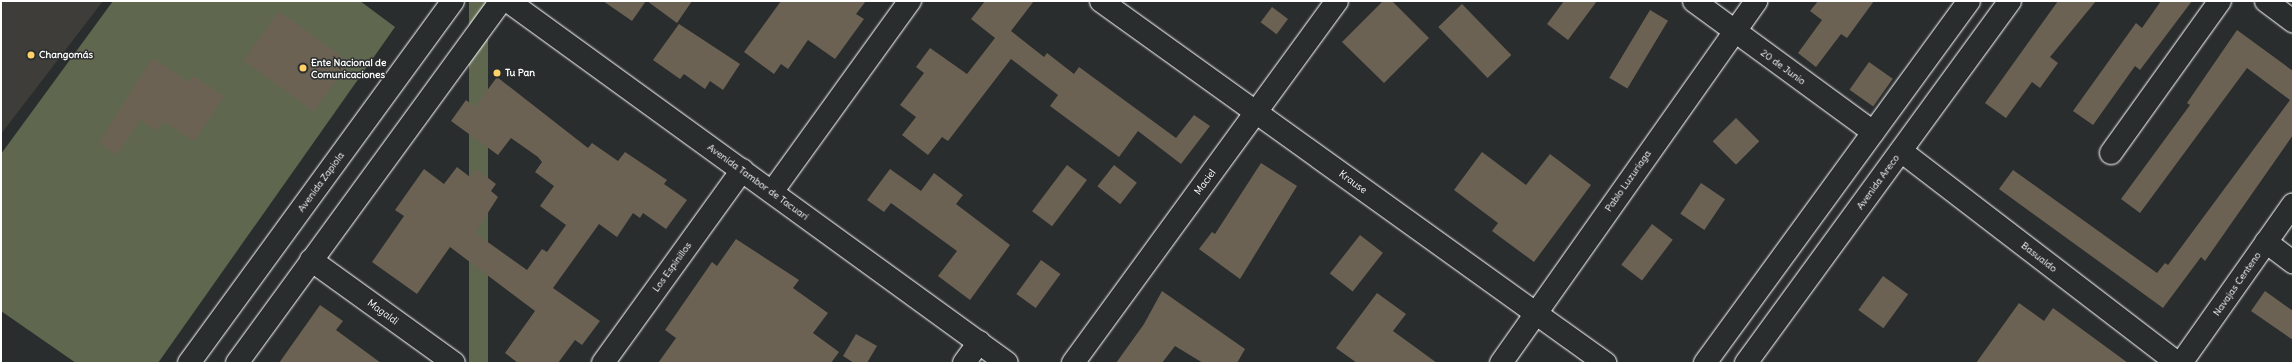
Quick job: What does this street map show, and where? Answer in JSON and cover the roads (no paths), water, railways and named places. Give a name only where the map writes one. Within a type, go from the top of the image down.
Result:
[{"type":"street","name":"Avenida Zapiola","points":[[189,363],[453,1]]},
{"type":"street","points":[[237,363],[501,1]]},
{"type":"street","name":"Avenida Tambor de Tacuarí","points":[[508,1],[1007,363]]},
{"type":"street","points":[[772,192],[910,1]]},
{"type":"street","name":"Krause","points":[[1101,1],[1605,363]]},
{"type":"street","name":"Maciel","points":[[1073,363],[1336,1]]},
{"type":"street","name":"20 de Junio","points":[[1694,1],[1873,132]]},
{"type":"street","name":"Pablo Luzuriaga","points":[[1501,363],[1734,30],[1756,1]]},
{"type":"street","points":[[1705,363],[1969,1]]},
{"type":"street","name":"Avenida Areco","points":[[1746,363],[2010,1]]},
{"type":"street","points":[[2110,153],[2220,1]]},
{"type":"street","points":[[2266,1],[2293,21]]},
{"type":"street","name":"Basualdo","points":[[1901,150],[2177,363]]},
{"type":"street","name":"Los Espinillos","points":[[603,363],[742,170]]},
{"type":"street","name":"Navajas Centeno","points":[[2181,363],[2293,204]]},
{"type":"street","points":[[2266,242],[2293,262]]},
{"type":"street","name":"Magaldi","points":[[311,260],[454,363]]},
{"type":"street","points":[[964,363],[979,342]]},
{"type":"place","name":"Changomás","points":[[31,55]]},
{"type":"place","name":"Ente Nacional de Comunicaciones","points":[[303,68]]},
{"type":"place","name":"Tu Pan","points":[[497,73]]}]
